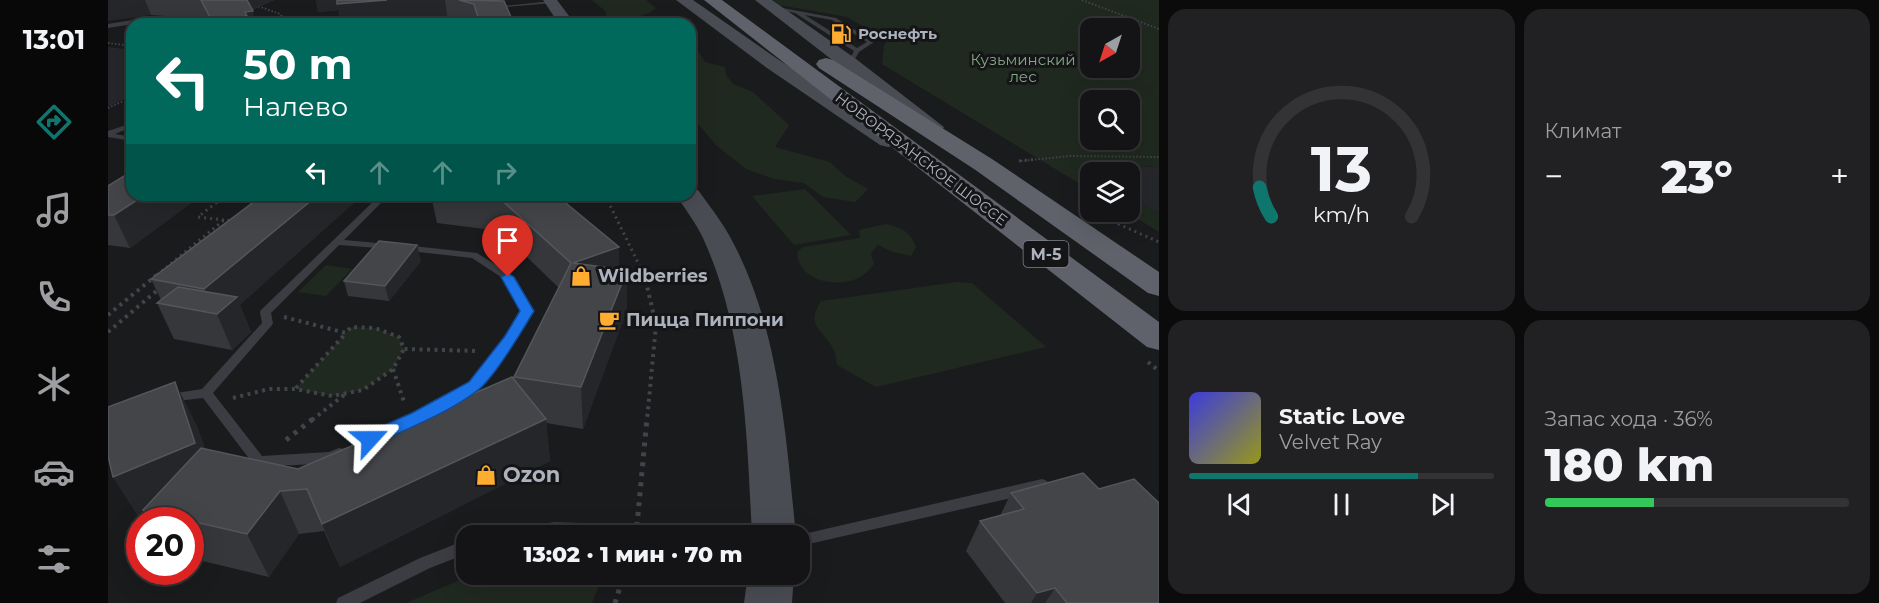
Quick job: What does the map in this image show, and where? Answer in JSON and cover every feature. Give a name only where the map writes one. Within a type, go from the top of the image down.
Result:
[{"type":"highway","name":"НОВОРЯЗАНСКОЕ ШОССЕ","points":[[712,0],[1159,339]]},
{"type":"highway","name":"НОВОРЯЗАНСКОЕ ШОССЕ","points":[[736,0],[798,46],[976,160],[1159,286]]},
{"type":"main road","points":[[683,0],[773,64],[932,168]]},
{"type":"main road","points":[[551,1],[563,18]]},
{"type":"main road","points":[[765,3],[851,51],[976,160]]},
{"type":"main road","points":[[693,201],[717,239],[734,280],[747,328],[766,422],[773,525]]},
{"type":"main road","points":[[768,603],[770,585]]},
{"type":"lane","points":[[487,8],[551,1]]},
{"type":"lane","points":[[765,3],[834,19],[860,38],[871,42],[851,51],[842,40],[797,12]]},
{"type":"lane","points":[[108,26],[126,23]]},
{"type":"lane","points":[[108,134],[126,127]]},
{"type":"lane","points":[[108,134],[126,138]]},
{"type":"lane","points":[[210,398],[268,323],[265,312],[379,201]]},
{"type":"lane","points":[[338,243],[474,255],[508,277],[527,311],[474,386],[410,421],[370,439]]},
{"type":"lane","points":[[151,400],[210,398]]},
{"type":"lane","points":[[210,398],[259,461],[331,457],[351,448]]},
{"type":"lane","points":[[810,538],[1052,483]]},
{"type":"lane","points":[[344,603],[425,563],[456,551]]},
{"type":"path","points":[[258,0],[258,6]]},
{"type":"path","points":[[1082,0],[1159,29]]},
{"type":"path","points":[[247,4],[280,14],[283,18]]},
{"type":"path","points":[[108,44],[126,45]]},
{"type":"path","points":[[108,108],[126,100]]},
{"type":"path","points":[[976,160],[1070,156],[1159,157]]},
{"type":"path","points":[[218,201],[198,217],[240,222],[231,229]]},
{"type":"path","points":[[261,204],[265,201]]},
{"type":"path","points":[[608,201],[646,278],[656,325],[637,525]]},
{"type":"path","points":[[108,315],[224,220]]},
{"type":"path","points":[[108,332],[161,288]]},
{"type":"path","points":[[265,312],[346,333]]},
{"type":"path","points":[[295,389],[351,327],[375,328],[399,337],[404,349]]},
{"type":"path","points":[[404,349],[500,352]]},
{"type":"path","points":[[210,398],[269,389],[295,389],[332,396],[363,390],[393,369],[404,349]]},
{"type":"path","points":[[393,369],[410,421]]},
{"type":"path","points":[[259,461],[344,394]]},
{"type":"path","points":[[615,603],[621,585]]},
{"type":"shaded area","points":[[108,47],[126,49],[126,98],[108,107]]},
{"type":"shaded area","points":[[1159,166],[1159,213],[1140,203],[1140,167]]},
{"type":"green space","points":[[592,0],[646,0],[656,8],[633,18],[607,18],[605,11]]},
{"type":"green space","name":"Кузьминский лес","points":[[773,0],[1159,0],[1159,166],[1140,167],[1140,162],[1080,162],[1080,169],[1075,169],[1080,172],[1080,184],[882,64],[887,40],[847,17],[779,5]]},
{"type":"green space","points":[[696,47],[705,62],[725,67],[726,75],[733,84],[753,92],[789,125],[775,147],[830,162],[845,176],[868,189],[855,202],[823,197],[804,183],[774,179],[746,169],[716,145],[696,122]]},
{"type":"green space","points":[[805,189],[851,235],[794,245],[752,196]]},
{"type":"green space","points":[[1140,203],[1159,213],[1159,232],[1140,220]]},
{"type":"green space","points":[[886,224],[901,229],[911,237],[916,247],[911,256],[893,252],[878,245],[871,253],[874,264],[866,273],[856,279],[837,283],[827,282],[810,275],[799,262],[797,252],[803,247],[860,238],[859,230]]},
{"type":"green space","points":[[326,265],[352,269],[326,296],[298,292]]},
{"type":"green space","points":[[957,282],[972,283],[1046,347],[876,387],[837,365],[834,351],[815,323],[816,310],[821,301]]},
{"type":"green space","points":[[351,327],[375,328],[399,337],[404,349],[393,369],[363,390],[332,396],[295,389]]},
{"type":"green space","points":[[456,582],[456,585],[599,585],[592,603],[406,603]]},
{"type":"building","points":[[201,0],[247,0],[253,11],[245,12],[247,16],[210,18]]},
{"type":"building","points":[[337,0],[387,0],[337,4]]},
{"type":"building","points":[[459,0],[504,1],[511,18],[478,18],[474,4]]},
{"type":"building","points":[[126,175],[126,201],[136,201],[114,215],[108,215],[108,186]]},
{"type":"building","points":[[255,201],[311,201],[204,289],[151,279]]},
{"type":"building","points":[[503,201],[563,201],[619,247],[573,263],[627,270],[581,387],[514,377],[571,263]]},
{"type":"building","points":[[379,241],[417,245],[385,286],[344,281]]},
{"type":"building","points":[[178,287],[237,297],[217,314],[157,303]]},
{"type":"building","points":[[512,377],[546,419],[322,524],[307,489],[280,491],[247,534],[204,524],[204,507],[146,507],[201,448],[298,469]]},
{"type":"building","points":[[175,382],[195,443],[113,477],[108,456],[108,407]]},
{"type":"building","points":[[1083,473],[1099,489],[1134,479],[1159,503],[1159,603],[1067,603],[1055,588],[1037,593],[980,521],[1024,509],[1011,493]]},
{"type":"place","name":"Роснефть","points":[[841,34]]},
{"type":"place","name":"Wildberries","points":[[581,276]]},
{"type":"place","name":"Пицца Пиппони","points":[[609,320]]},
{"type":"place","name":"Ozon","points":[[486,475]]},
{"type":"route","points":[[370,439],[474,386],[511,339],[527,311],[508,277]]}]
